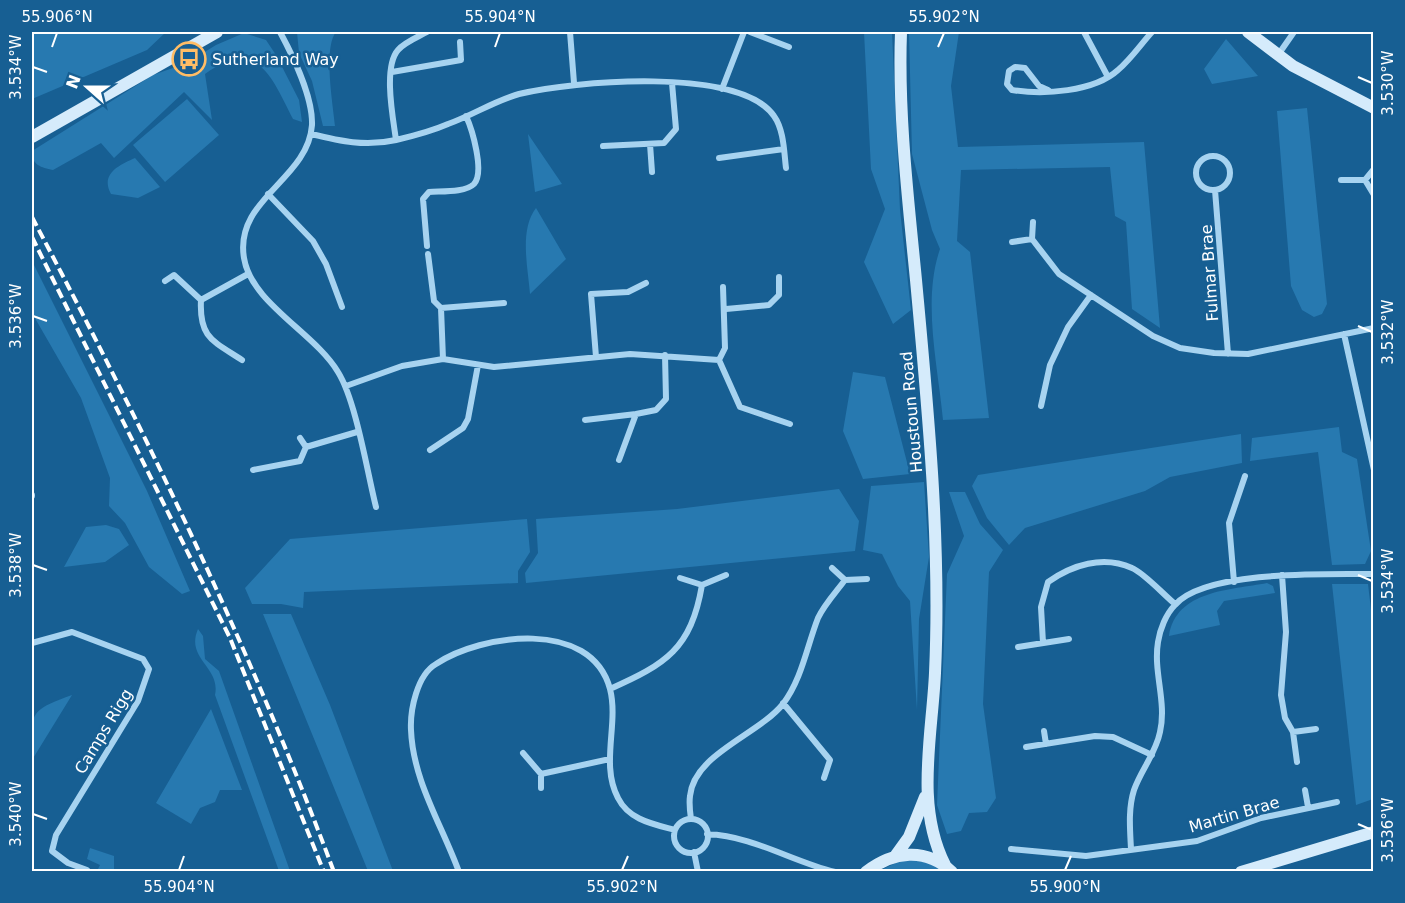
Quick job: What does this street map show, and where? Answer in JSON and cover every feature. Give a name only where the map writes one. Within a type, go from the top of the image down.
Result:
[{"type":"street","points":[[32,136],[217,32]]},
{"type":"street","points":[[280,32],[307,94],[311,109],[310,134],[301,159],[268,194],[245,226],[242,246],[248,274],[264,296],[326,355],[346,386],[375,507]]},
{"type":"street","points":[[285,32],[287,46]]},
{"type":"street","points":[[396,140],[390,91],[393,58],[399,49],[427,32]]},
{"type":"street","points":[[570,32],[574,83]]},
{"type":"street","points":[[722,89],[744,32]]},
{"type":"street","points":[[750,32],[789,47]]},
{"type":"street","name":"Houstoun Road","points":[[901,32],[908,207],[931,430],[935,511],[936,655],[927,790],[934,844],[949,868]]},
{"type":"street","points":[[1084,32],[1108,77]]},
{"type":"street","points":[[1048,90],[1039,86],[1024,68],[1015,67],[1009,71],[1007,84],[1012,90],[1065,91],[1108,77],[1117,71],[1152,32]]},
{"type":"street","points":[[1248,32],[1309,76],[1374,108]]},
{"type":"street","points":[[1278,55],[1294,32]]},
{"type":"street","points":[[392,72],[460,60],[460,42]]},
{"type":"street","points":[[310,134],[351,144],[396,140],[448,124],[497,101],[574,83],[634,80],[722,89],[744,94],[765,106],[780,126],[786,168]]},
{"type":"street","points":[[603,146],[664,143],[676,129],[672,83]]},
{"type":"street","points":[[427,246],[423,199],[429,192],[465,189],[474,184],[478,176],[474,135],[466,116]]},
{"type":"street","points":[[650,144],[652,172]]},
{"type":"street","points":[[719,158],[784,149]]},
{"type":"street","points":[[1210,155],[1221,158],[1230,169],[1227,182],[1215,190],[1203,187],[1196,177],[1198,164],[1210,155]]},
{"type":"street","points":[[1365,180],[1374,168]]},
{"type":"street","points":[[1341,180],[1365,180]]},
{"type":"street","points":[[1365,180],[1374,195]]},
{"type":"street","name":"Fulmar Brae","points":[[1215,190],[1228,354]]},
{"type":"street","points":[[268,194],[313,242],[326,264],[342,307]]},
{"type":"street","points":[[1033,222],[1032,239],[1059,274],[1166,344],[1228,354],[1248,354],[1374,328]]},
{"type":"street","points":[[1012,242],[1032,239]]},
{"type":"street","points":[[428,254],[434,301],[441,308],[443,359]]},
{"type":"street","points":[[201,300],[248,274]]},
{"type":"street","points":[[165,281],[174,275],[201,300],[200,322],[213,341],[242,360]]},
{"type":"street","points":[[726,309],[769,305],[779,295],[779,277]]},
{"type":"street","points":[[596,357],[591,294],[628,292],[646,283]]},
{"type":"street","points":[[719,360],[725,348],[726,309],[723,287]]},
{"type":"street","points":[[1041,406],[1050,365],[1068,327],[1091,295]]},
{"type":"street","points":[[441,308],[504,303]]},
{"type":"street","points":[[1344,334],[1374,470]]},
{"type":"street","points":[[346,386],[402,366],[443,359],[478,365],[511,367],[596,357],[665,355],[719,360]]},
{"type":"street","points":[[585,420],[656,410],[666,399],[665,355]]},
{"type":"street","points":[[719,360],[740,407],[790,424]]},
{"type":"street","points":[[430,450],[463,428],[468,419],[478,365]]},
{"type":"street","points":[[619,460],[636,414]]},
{"type":"street","points":[[306,447],[357,432]]},
{"type":"street","points":[[300,438],[306,447]]},
{"type":"street","points":[[253,470],[300,461],[306,447]]},
{"type":"street","points":[[1234,582],[1229,523],[1245,476]]},
{"type":"street","points":[[1043,643],[1041,607],[1048,582],[1064,571],[1086,564],[1110,562],[1134,568],[1175,604]]},
{"type":"street","points":[[832,568],[845,580],[867,579]]},
{"type":"street","points":[[1131,849],[1129,816],[1134,790],[1152,755],[1160,732],[1162,711],[1156,666],[1158,641],[1166,618],[1175,604],[1188,594],[1234,582],[1282,575],[1374,574]]},
{"type":"street","points":[[680,578],[702,585],[726,575]]},
{"type":"street","points":[[1282,575],[1286,632],[1281,695],[1285,718],[1293,732],[1297,762]]},
{"type":"street","points":[[691,819],[690,795],[697,774],[707,762],[766,721],[783,703],[800,669],[819,616],[845,580]]},
{"type":"street","points":[[610,689],[667,659],[679,646],[698,609],[702,585]]},
{"type":"street","name":"Camps Rigg","points":[[32,643],[72,632],[143,659],[149,669],[138,701],[56,834],[52,851],[68,863],[87,870]]},
{"type":"street","points":[[459,872],[426,794],[411,738],[410,714],[419,687],[431,666],[471,646],[525,638],[552,639],[570,645],[588,658],[602,674],[610,689],[610,759],[614,786],[626,810],[638,819],[675,830]]},
{"type":"street","points":[[1018,647],[1069,639]]},
{"type":"street","points":[[783,703],[830,760],[825,778]]},
{"type":"street","points":[[1293,732],[1316,729]]},
{"type":"street","points":[[1044,731],[1046,744]]},
{"type":"street","points":[[1026,747],[1095,736],[1113,737],[1152,755]]},
{"type":"street","points":[[523,753],[541,774],[541,788]]},
{"type":"street","points":[[541,774],[610,759]]},
{"type":"street","name":"Houstoun Road","points":[[896,855],[916,820],[927,790]]},
{"type":"street","points":[[1305,790],[1308,807]]},
{"type":"street","name":"Martin Brae","points":[[1011,849],[1086,856],[1197,841],[1261,818],[1337,802]]},
{"type":"street","points":[[691,819],[702,823],[707,834],[704,846],[694,852],[687,852],[676,845],[675,830],[679,824],[691,819]]},
{"type":"street","points":[[1241,872],[1374,832]]},
{"type":"street","points":[[707,834],[730,836],[773,848],[810,865],[835,872]]},
{"type":"street","points":[[694,852],[698,872]]},
{"type":"street","points":[[866,872],[879,861],[896,855],[928,856],[949,868]]},
{"type":"street","points":[[810,865],[816,872]]},
{"type":"shaded area","points":[[32,32],[166,32],[147,50],[32,99]]},
{"type":"shaded area","points":[[297,32],[336,32],[332,40],[329,63],[335,126],[323,126],[312,81],[299,53]]},
{"type":"shaded area","points":[[864,32],[892,32],[900,210],[911,310],[893,324],[864,262],[885,209],[871,169]]},
{"type":"shaded area","points":[[909,32],[959,32],[951,86],[958,147],[1144,142],[1160,328],[1132,309],[1126,222],[1115,216],[1110,167],[961,170],[957,241],[970,252],[989,418],[943,420],[932,312],[932,290],[940,249],[932,230],[912,154]]},
{"type":"shaded area","points":[[244,33],[266,40],[276,55],[299,100],[302,122],[293,119],[278,89],[261,67],[251,61],[238,59],[223,63],[205,74],[212,120],[184,92],[114,158],[101,143],[53,170],[35,163],[32,151],[153,75],[187,63],[216,45]]},
{"type":"shaded area","points":[[1226,39],[1258,76],[1212,84],[1204,69]]},
{"type":"shaded area","points":[[187,99],[219,135],[165,182],[133,145]]},
{"type":"shaded area","points":[[1307,108],[1327,304],[1322,314],[1314,317],[1302,310],[1291,286],[1277,111]]},
{"type":"shaded area","points":[[528,134],[562,184],[535,192]]},
{"type":"shaded area","points":[[135,158],[160,187],[138,198],[111,194],[108,181],[113,171]]},
{"type":"shaded area","points":[[536,208],[566,259],[530,294],[526,238],[531,217]]},
{"type":"shaded area","points":[[32,261],[147,491],[190,591],[182,594],[149,567],[125,523],[109,506],[110,478],[81,398],[32,313]]},
{"type":"shaded area","points":[[853,372],[885,377],[910,474],[863,479],[843,431]]},
{"type":"shaded area","points":[[1339,427],[1342,452],[1357,459],[1371,551],[1365,564],[1332,565],[1318,452],[1250,461],[1252,438]]},
{"type":"shaded area","points":[[1241,434],[1242,463],[1170,477],[1145,491],[1025,528],[1009,545],[987,518],[972,486],[978,475]]},
{"type":"shaded area","points":[[924,482],[929,557],[919,619],[917,710],[910,601],[898,586],[882,554],[863,550],[871,486]]},
{"type":"shaded area","points":[[839,489],[859,521],[855,551],[526,583],[525,573],[538,553],[536,519],[677,509]]},
{"type":"shaded area","points":[[949,492],[965,492],[980,524],[1003,550],[989,572],[983,704],[996,798],[987,812],[969,813],[961,831],[947,834],[937,805],[947,574],[964,536]]},
{"type":"shaded area","points":[[527,519],[530,552],[518,571],[518,583],[304,592],[303,608],[281,604],[252,604],[245,588],[290,539]]},
{"type":"shaded area","points":[[106,525],[119,529],[129,545],[105,562],[64,567],[86,527]]},
{"type":"shaded area","points":[[1267,583],[1273,586],[1275,593],[1224,601],[1217,611],[1220,625],[1169,636],[1174,621],[1182,609],[1194,601],[1222,591]]},
{"type":"shaded area","points":[[1332,584],[1368,584],[1374,635],[1373,799],[1356,805]]},
{"type":"shaded area","points":[[263,614],[291,614],[330,705],[393,871],[368,871]]},
{"type":"shaded area","points":[[198,629],[203,636],[205,659],[219,671],[290,871],[279,871],[215,695],[213,677],[196,648],[195,639]]},
{"type":"shaded area","points":[[72,695],[32,760],[32,723],[35,716],[47,705]]},
{"type":"shaded area","points":[[211,709],[242,790],[220,790],[215,802],[200,808],[191,824],[156,803]]},
{"type":"shaded area","points":[[90,848],[114,856],[114,870],[118,871],[97,871],[100,865],[87,859]]},
{"type":"shaded area","points":[[913,860],[928,863],[944,872],[877,872],[900,861]]},
{"type":"railway","points":[[32,217],[115,377],[194,540],[267,705],[334,872]]},
{"type":"railway","points":[[32,237],[230,638],[324,872]]},
{"type":"place","name":"Sutherland Way","points":[[189,59]]}]
